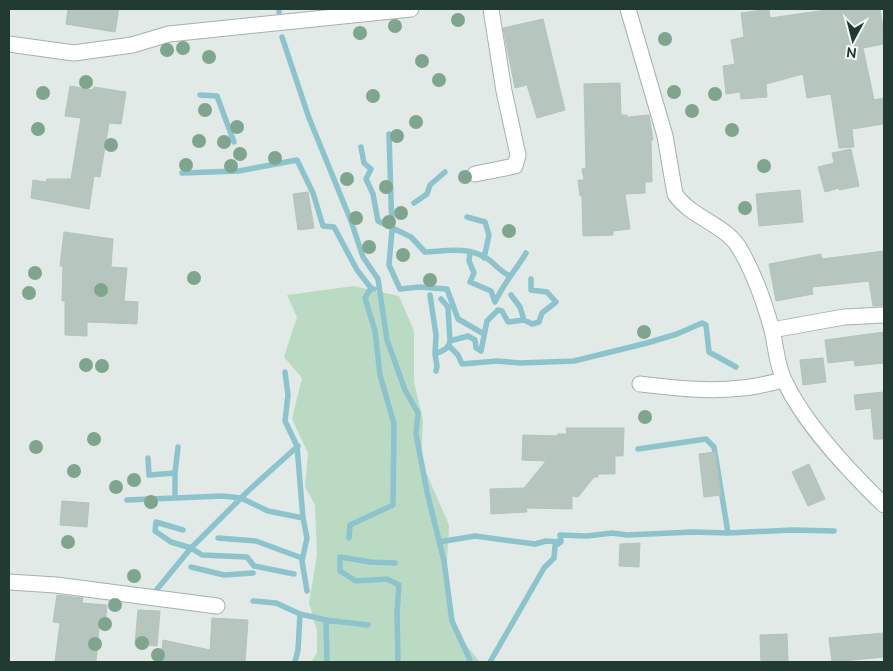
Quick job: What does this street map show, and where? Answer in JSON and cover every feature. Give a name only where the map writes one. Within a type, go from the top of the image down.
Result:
[{"type":"street","points":[[9,44],[74,53],[132,45],[169,34],[411,9]]},
{"type":"street","points":[[475,174],[515,166],[518,155],[504,91],[491,9]]},
{"type":"street","points":[[628,9],[665,136],[675,194],[688,209],[724,232],[737,244],[762,296],[784,380],[813,427],[863,485],[884,505]]},
{"type":"street","points":[[772,330],[844,317],[884,315]]},
{"type":"street","points":[[640,384],[696,390],[721,390],[744,388],[784,380]]},
{"type":"street","points":[[9,582],[56,585],[217,606]]},
{"type":"green space","points":[[354,286],[399,296],[414,331],[414,382],[423,420],[421,461],[449,525],[446,580],[458,635],[480,662],[311,662],[317,653],[317,631],[309,603],[317,555],[315,505],[305,487],[308,453],[292,419],[302,378],[284,357],[297,317],[287,295]]},
{"type":"building","points":[[68,9],[119,9],[115,32],[66,24]]},
{"type":"building","points":[[769,9],[770,18],[833,9],[880,9],[884,44],[863,48],[874,100],[884,98],[884,124],[852,129],[854,147],[839,148],[831,94],[807,98],[803,74],[766,84],[767,97],[741,99],[740,92],[726,94],[723,66],[735,64],[731,40],[744,37],[741,13]]},
{"type":"building","points":[[543,19],[565,110],[537,118],[527,85],[515,88],[503,28]]},
{"type":"building","points":[[620,83],[621,115],[627,115],[627,117],[649,115],[653,140],[651,140],[652,182],[645,182],[645,193],[625,194],[630,229],[613,231],[613,235],[583,236],[582,196],[580,196],[578,180],[584,180],[582,169],[586,168],[584,84]]},
{"type":"building","points":[[70,86],[93,90],[94,87],[126,92],[121,124],[109,123],[100,177],[94,176],[89,209],[31,198],[33,180],[46,182],[47,179],[71,179],[81,118],[65,116]]},
{"type":"building","points":[[851,149],[859,186],[839,190],[839,188],[825,192],[818,167],[834,163],[832,153]]},
{"type":"building","points":[[800,190],[803,222],[759,226],[756,194]]},
{"type":"building","points":[[308,192],[314,228],[298,230],[293,194]]},
{"type":"building","points":[[64,232],[113,239],[111,267],[127,268],[124,301],[138,302],[137,324],[87,322],[87,336],[65,335],[65,301],[62,301],[63,266],[60,266]]},
{"type":"building","points":[[884,251],[884,306],[873,306],[869,281],[812,287],[813,294],[776,301],[769,264],[821,254],[822,259]]},
{"type":"building","points":[[884,332],[884,363],[855,366],[854,360],[828,363],[825,340]]},
{"type":"building","points":[[823,358],[826,382],[803,385],[800,360]]},
{"type":"building","points":[[884,392],[884,439],[874,439],[871,408],[856,410],[854,395]]},
{"type":"building","points":[[566,428],[624,428],[623,456],[615,456],[615,474],[598,474],[598,477],[594,477],[578,497],[572,496],[572,509],[526,508],[527,512],[491,514],[490,489],[524,488],[546,461],[522,460],[523,435],[558,436],[557,434],[567,434]]},
{"type":"building","points":[[715,452],[721,495],[704,497],[699,454]]},
{"type":"building","points":[[809,464],[825,499],[808,506],[792,472]]},
{"type":"building","points":[[62,501],[89,503],[87,527],[60,525]]},
{"type":"building","points":[[640,543],[639,567],[619,566],[620,544]]},
{"type":"building","points":[[57,595],[83,598],[82,603],[107,605],[105,628],[99,628],[96,662],[55,662],[60,623],[53,622]]},
{"type":"building","points":[[138,610],[160,611],[157,646],[135,644]]},
{"type":"building","points":[[212,618],[248,620],[245,662],[161,662],[163,640],[210,650]]},
{"type":"building","points":[[884,633],[884,657],[832,662],[829,638]]},
{"type":"building","points":[[787,634],[788,662],[761,662],[760,635]]},
{"type":"waterway","points":[[282,37],[309,118],[351,221],[363,257],[378,279],[387,340],[405,390],[418,413],[416,434],[427,492],[444,561],[452,621],[470,660],[469,662]]},
{"type":"waterway","points":[[200,95],[217,96],[234,142]]},
{"type":"waterway","points":[[389,134],[392,230],[389,265],[400,289],[419,287],[447,289],[458,319],[484,334]]},
{"type":"waterway","points":[[361,147],[364,163],[371,169],[366,179],[373,194],[378,221],[411,237],[425,252],[457,250],[473,252],[488,259],[510,276]]},
{"type":"waterway","points":[[182,173],[239,171],[297,160],[313,193],[323,226],[334,227],[357,270],[371,288],[374,289]]},
{"type":"waterway","points":[[414,203],[427,194],[430,185],[445,172]]},
{"type":"waterway","points":[[467,217],[485,222],[489,235],[484,258]]},
{"type":"waterway","points":[[470,252],[469,261],[474,273],[470,282],[491,291],[495,302],[526,253]]},
{"type":"waterway","points":[[435,354],[447,348],[450,341],[468,336],[475,340],[476,348],[481,351],[487,321],[498,310],[502,311],[508,322],[524,320],[532,324],[539,322],[542,313],[556,302],[547,292],[531,290],[531,279]]},
{"type":"waterway","points":[[349,538],[350,525],[393,505],[394,424],[380,375],[375,331],[365,298],[371,288]]},
{"type":"waterway","points":[[430,295],[436,335],[436,371]]},
{"type":"waterway","points":[[511,295],[520,307],[524,320]]},
{"type":"waterway","points":[[441,299],[448,307],[450,341]]},
{"type":"waterway","points":[[449,346],[458,355],[462,364],[497,361],[520,363],[574,361],[647,343],[677,334],[702,323],[706,325],[709,352],[736,367]]},
{"type":"waterway","points":[[285,372],[288,395],[285,421],[297,446],[303,518],[307,538],[302,561],[307,591]]},
{"type":"waterway","points":[[638,449],[706,439],[714,447],[728,533]]},
{"type":"waterway","points":[[154,593],[191,548],[249,490],[298,446]]},
{"type":"waterway","points":[[175,498],[178,447]]},
{"type":"waterway","points":[[148,458],[149,475],[175,473]]},
{"type":"waterway","points":[[127,500],[222,496],[241,498],[268,511],[303,518]]},
{"type":"waterway","points":[[183,530],[156,522],[155,531],[171,542],[191,548],[202,555],[247,557],[254,566],[294,574]]},
{"type":"waterway","points":[[490,662],[544,568],[554,558],[555,546],[561,542],[560,535],[728,533],[793,530],[834,531]]},
{"type":"waterway","points":[[439,542],[475,536],[535,544],[546,541],[561,542]]},
{"type":"waterway","points":[[218,538],[256,541],[302,558]]},
{"type":"waterway","points":[[395,563],[370,562],[340,557],[340,571],[356,581],[387,579],[399,585],[397,612],[398,662]]},
{"type":"waterway","points":[[191,567],[224,575],[253,573]]},
{"type":"waterway","points":[[253,601],[276,603],[300,614],[326,620],[368,625]]},
{"type":"waterway","points":[[295,662],[298,650],[300,614]]},
{"type":"waterway","points":[[326,620],[327,662]]}]
